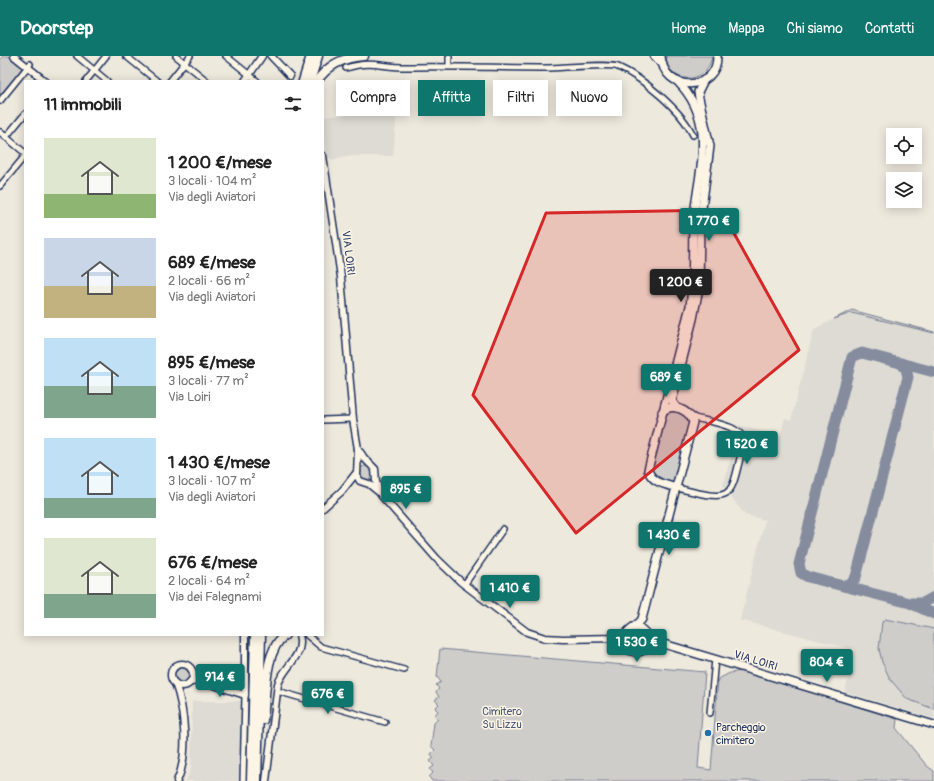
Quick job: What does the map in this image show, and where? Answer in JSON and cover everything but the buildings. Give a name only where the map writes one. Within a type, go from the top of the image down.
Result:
[{"type":"highway","points":[[301,80],[307,56]]},
{"type":"highway","points":[[301,80],[311,56]]},
{"type":"highway","points":[[310,80],[318,56]]},
{"type":"highway","points":[[318,80],[324,72],[336,63],[364,56]]},
{"type":"highway","points":[[654,56],[662,60]]},
{"type":"highway","points":[[251,781],[255,636]]},
{"type":"highway","points":[[257,781],[261,636]]},
{"type":"highway","points":[[258,760],[272,652],[284,636]]},
{"type":"main road","points":[[642,619],[644,630],[649,638],[648,646],[645,650],[637,653],[632,652],[625,646],[626,634],[637,626],[642,619],[694,422],[688,414],[677,408],[672,401],[693,319],[699,288],[700,224],[710,146],[698,92],[704,80],[715,68],[717,56]]},
{"type":"main road","points":[[662,60],[668,74],[678,82],[691,97],[704,144],[693,226],[691,301],[648,470],[654,481],[677,488]]},
{"type":"main road","points":[[678,82],[696,84],[704,80]]},
{"type":"main road","points":[[662,412],[669,408],[677,408]]},
{"type":"main road","points":[[633,628],[644,630]]},
{"type":"main road","name":"VIA LOIRI","points":[[649,638],[664,644],[934,725]]},
{"type":"main road","points":[[648,646],[664,644]]},
{"type":"street","points":[[14,56],[50,80]]},
{"type":"street","points":[[20,56],[44,80]]},
{"type":"street","points":[[77,56],[106,80]]},
{"type":"street","points":[[87,80],[106,56]]},
{"type":"street","points":[[126,56],[156,80]]},
{"type":"street","points":[[176,56],[206,80]]},
{"type":"street","points":[[171,80],[190,56]]},
{"type":"street","points":[[226,56],[256,80]]},
{"type":"street","points":[[246,80],[262,56]]},
{"type":"street","points":[[271,56],[290,76]]},
{"type":"street","points":[[449,57],[449,66]]},
{"type":"street","points":[[346,68],[372,63],[401,67],[449,66],[549,68],[617,66],[656,93],[684,121],[693,135]]},
{"type":"street","points":[[0,101],[29,66]]},
{"type":"street","points":[[6,137],[24,115]]},
{"type":"street","points":[[0,132],[24,151]]},
{"type":"street","points":[[1,184],[24,157]]},
{"type":"street","name":"VIA LOIRI","points":[[324,163],[341,277],[353,419],[358,449],[357,471]]},
{"type":"street","points":[[677,488],[706,495],[718,496],[727,494],[733,486],[744,442],[744,438],[738,430],[695,418],[688,414]]},
{"type":"street","points":[[324,420],[353,419]]},
{"type":"street","name":"VIA LOIRI","points":[[358,449],[370,464]]},
{"type":"street","points":[[342,491],[364,464],[370,464],[375,469],[381,495]]},
{"type":"street","points":[[357,471],[358,479],[381,495],[418,537],[464,585],[512,622],[535,636],[563,639],[609,638],[622,637],[626,634]]},
{"type":"street","points":[[324,507],[342,491],[355,483],[372,481],[376,476]]},
{"type":"street","points":[[464,585],[503,529]]},
{"type":"street","points":[[243,781],[245,636]]},
{"type":"street","points":[[266,781],[280,677],[299,652],[301,646],[299,636]]},
{"type":"street","points":[[308,636],[321,647],[404,670]]},
{"type":"street","points":[[609,638],[625,646]]},
{"type":"street","points":[[710,713],[715,659]]},
{"type":"street","points":[[176,781],[181,771],[184,752],[180,696],[171,674],[176,666],[185,665],[201,682]]},
{"type":"street","points":[[180,696],[192,673]]},
{"type":"street","points":[[175,683],[201,682],[245,695]]},
{"type":"street","points":[[277,691],[385,722]]},
{"type":"highlighted area","points":[[721,210],[799,350],[576,533],[473,395],[546,213]]},
{"type":"shaded area","points":[[336,115],[397,116],[393,156],[345,156],[333,160],[328,157],[324,143],[324,118]]},
{"type":"shaded area","points":[[852,310],[934,332],[934,719],[845,692],[855,650],[740,620],[765,520],[745,515],[723,487],[739,425],[780,437],[785,418],[791,420],[814,329]]},
{"type":"shaded area","points":[[192,701],[241,701],[239,781],[186,781],[191,769]]},
{"type":"green space","points":[[3,56],[10,56],[23,67],[0,95],[0,60]]},
{"type":"green space","points":[[666,56],[712,57],[703,73],[695,77],[688,78],[680,77],[673,72],[668,66]]},
{"type":"green space","points":[[852,310],[934,333],[851,313],[834,319]]},
{"type":"green space","points":[[670,409],[683,413],[689,424],[675,482],[671,483],[655,478],[651,468],[665,413]]},
{"type":"green space","points":[[363,466],[369,466],[373,470],[373,476],[369,480],[363,480],[359,476],[359,470]]},
{"type":"green space","points":[[885,619],[934,629],[934,709],[907,699],[890,679],[882,662],[879,649],[882,622]]},
{"type":"green space","points":[[632,631],[640,631],[645,636],[643,647],[640,649],[632,649],[627,644],[627,636]]},
{"type":"green space","name":"Cimitero Su Lizzu","points":[[440,649],[705,672],[698,768],[711,770],[718,679],[730,673],[741,671],[897,719],[896,728],[927,766],[934,771],[934,781],[432,781],[429,777],[433,773],[430,769],[434,766],[430,761],[434,758],[431,754],[435,750],[431,746],[434,723],[438,719],[435,715],[438,711],[435,708],[439,704],[435,700],[439,697],[436,692],[439,689],[436,685],[441,682],[437,677]]},
{"type":"green space","points":[[179,668],[185,668],[189,672],[189,678],[185,682],[179,682],[175,678],[175,672]]},
{"type":"taxiway","points":[[934,372],[862,353],[852,357],[799,564],[801,573],[808,577],[910,603],[934,614]]},
{"type":"taxiway","points":[[844,586],[850,585],[856,577],[908,377],[906,369],[901,363]]},
{"type":"taxiway","points":[[912,603],[923,603],[934,597]]},
{"type":"place","name":"Parcheggio cimitero","points":[[708,733]]}]
